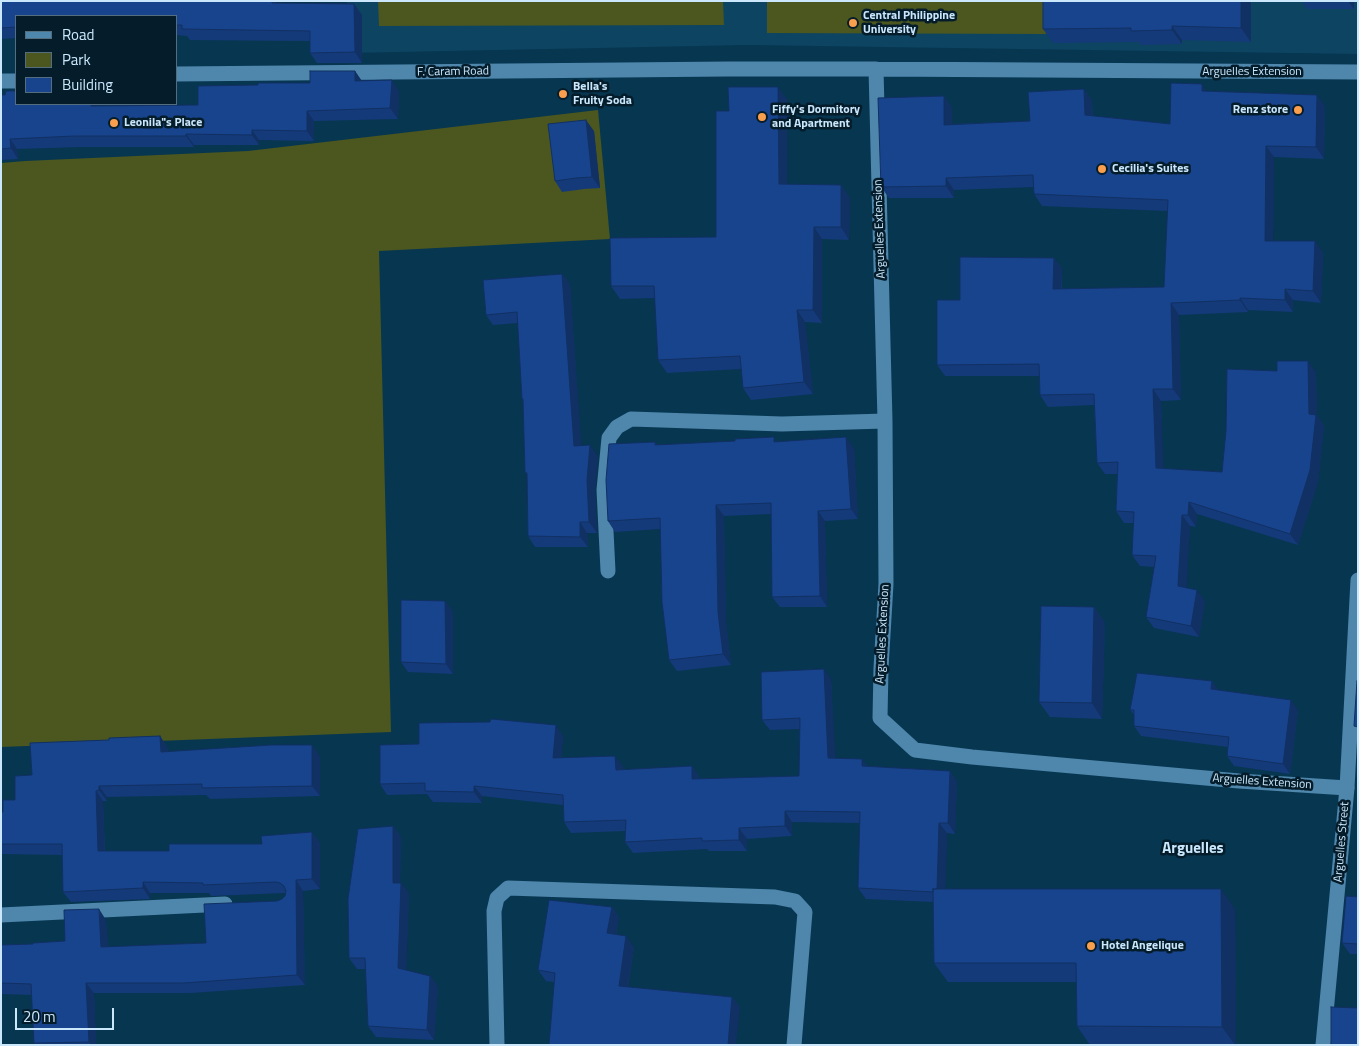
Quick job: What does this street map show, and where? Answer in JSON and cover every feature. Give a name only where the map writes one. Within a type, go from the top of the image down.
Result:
[{"type":"street","name":"Arguelles Extension","points":[[729,69],[1358,72]]},
{"type":"street","name":"F. Caram Road","points":[[178,74],[729,69]]},
{"type":"street","name":"Arguelles Extension","points":[[876,69],[885,421],[886,584],[880,718],[915,750],[1229,781],[1347,788]]},
{"type":"street","points":[[1,82],[15,80]]},
{"type":"street","points":[[608,570],[604,490],[609,438],[617,427],[631,419],[782,424],[885,421]]},
{"type":"street","name":"Arguelles Street","points":[[1323,1045],[1347,788],[1358,580]]},
{"type":"street","points":[[497,1045],[494,911],[497,898],[508,888],[776,897],[795,901],[805,912],[794,1045]]},
{"type":"street","points":[[1,915],[235,904]]},
{"type":"shaded area","name":"Central Philippine University","points":[[347,1],[1358,1],[1358,54],[748,45],[348,53]]},
{"type":"green space","points":[[378,1],[723,1],[724,25],[379,26]]},
{"type":"green space","points":[[767,1],[1045,1],[1046,34],[767,33]]},
{"type":"green space","points":[[598,110],[610,239],[379,251],[391,732],[1,747],[1,163],[248,151]]},
{"type":"building","points":[[1,1],[272,1],[272,3],[354,4],[355,52],[310,53],[310,31],[182,29],[182,25],[178,25],[178,15],[15,15],[15,27],[1,28]]},
{"type":"building","points":[[1043,1],[1241,1],[1241,28],[1172,26],[1172,30],[1131,31],[1131,28],[1043,29]]},
{"type":"building","points":[[310,71],[355,71],[355,81],[392,80],[390,108],[307,111],[307,131],[252,130],[252,135],[186,134],[186,136],[74,136],[10,139],[11,148],[1,149],[1,95],[5,95],[6,91],[15,91],[15,105],[198,105],[198,86],[310,83]]},
{"type":"building","points":[[1171,83],[1202,84],[1202,91],[1317,95],[1316,147],[1266,146],[1265,241],[1315,241],[1313,291],[1285,289],[1285,300],[1240,298],[1240,300],[1171,303],[1173,389],[1153,389],[1156,468],[1222,472],[1226,431],[1227,369],[1277,371],[1277,361],[1308,361],[1309,414],[1316,415],[1310,470],[1290,534],[1189,502],[1188,515],[1182,515],[1178,586],[1197,590],[1191,626],[1146,617],[1156,556],[1132,555],[1134,512],[1116,511],[1118,462],[1097,463],[1094,394],[1040,395],[1039,364],[937,365],[937,300],[960,300],[960,257],[1054,258],[1053,289],[1164,287],[1168,200],[1034,194],[1033,175],[946,178],[946,186],[881,187],[878,98],[944,96],[944,125],[1030,121],[1028,92],[1084,89],[1085,115],[1170,124]]},
{"type":"building","points":[[728,87],[778,87],[779,184],[841,185],[841,227],[814,227],[813,310],[797,310],[804,382],[743,388],[740,356],[658,360],[654,286],[611,286],[610,238],[716,237],[716,111],[729,111]]},
{"type":"building","points":[[586,120],[592,177],[555,181],[548,124]]},
{"type":"building","points":[[562,274],[574,446],[590,445],[587,480],[589,522],[580,522],[580,537],[528,536],[527,473],[525,472],[523,399],[517,312],[486,315],[483,280]]},
{"type":"building","points":[[774,437],[774,442],[846,437],[851,509],[818,511],[820,596],[772,597],[771,503],[716,505],[718,612],[723,654],[669,660],[662,602],[660,518],[608,521],[606,480],[609,444],[655,442],[655,445]]},
{"type":"building","points":[[401,600],[445,601],[446,664],[401,662]]},
{"type":"building","points":[[1041,606],[1094,607],[1092,703],[1039,702]]},
{"type":"building","points":[[824,669],[828,758],[862,759],[862,766],[950,771],[948,823],[939,823],[937,889],[933,889],[933,892],[858,888],[860,812],[785,811],[785,826],[739,828],[739,840],[702,841],[702,838],[625,842],[626,820],[564,822],[563,795],[474,786],[474,792],[425,791],[425,783],[380,784],[380,745],[419,744],[419,723],[490,722],[491,719],[556,725],[553,758],[615,756],[616,770],[692,766],[692,779],[799,776],[800,718],[762,720],[761,672]]},
{"type":"building","points":[[1137,673],[1212,681],[1211,689],[1291,700],[1283,764],[1227,756],[1229,737],[1134,726],[1134,710],[1130,710]]},
{"type":"building","points":[[1358,681],[1358,727],[1354,726]]},
{"type":"building","points":[[160,736],[161,752],[271,745],[312,745],[312,786],[202,788],[202,784],[99,786],[99,790],[96,791],[98,851],[169,851],[169,844],[262,844],[261,836],[312,832],[312,879],[296,880],[297,975],[184,983],[86,983],[89,1042],[34,1043],[31,984],[1,983],[1,945],[65,941],[64,910],[99,909],[101,947],[206,943],[204,904],[277,901],[285,896],[284,886],[276,882],[203,885],[203,883],[143,882],[143,888],[63,892],[62,844],[1,844],[3,800],[15,800],[15,776],[32,775],[30,743]]},
{"type":"building","points":[[393,826],[393,883],[401,883],[398,968],[430,976],[427,1030],[368,1026],[365,958],[349,958],[348,899],[358,829]]},
{"type":"building","name":"Hotel Angelique","points":[[933,889],[1221,889],[1222,1027],[1077,1026],[1076,963],[934,963]]},
{"type":"building","points":[[1346,896],[1358,897],[1358,944],[1342,943]]},
{"type":"building","points":[[549,900],[612,907],[607,933],[626,936],[619,986],[732,997],[728,1045],[549,1045],[555,973],[538,970]]},
{"type":"building","points":[[1331,1007],[1358,1008],[1358,1045],[1331,1045]]},
{"type":"place","name":"Central Philippine University","points":[[853,23]]},
{"type":"place","name":"Bella's Fruity Soda","points":[[563,94]]},
{"type":"place","name":"Renz store","points":[[1298,110]]},
{"type":"place","name":"Fiffy's Dormitory and Apartment","points":[[762,117]]},
{"type":"place","name":"Leonila\"s Place","points":[[114,123]]},
{"type":"place","name":"Cecilia's Suites","points":[[1102,169]]},
{"type":"place","name":"Hotel Angelique","points":[[1091,946]]},
{"type":"district","name":"Arguelles","points":[[1193,849]]}]
